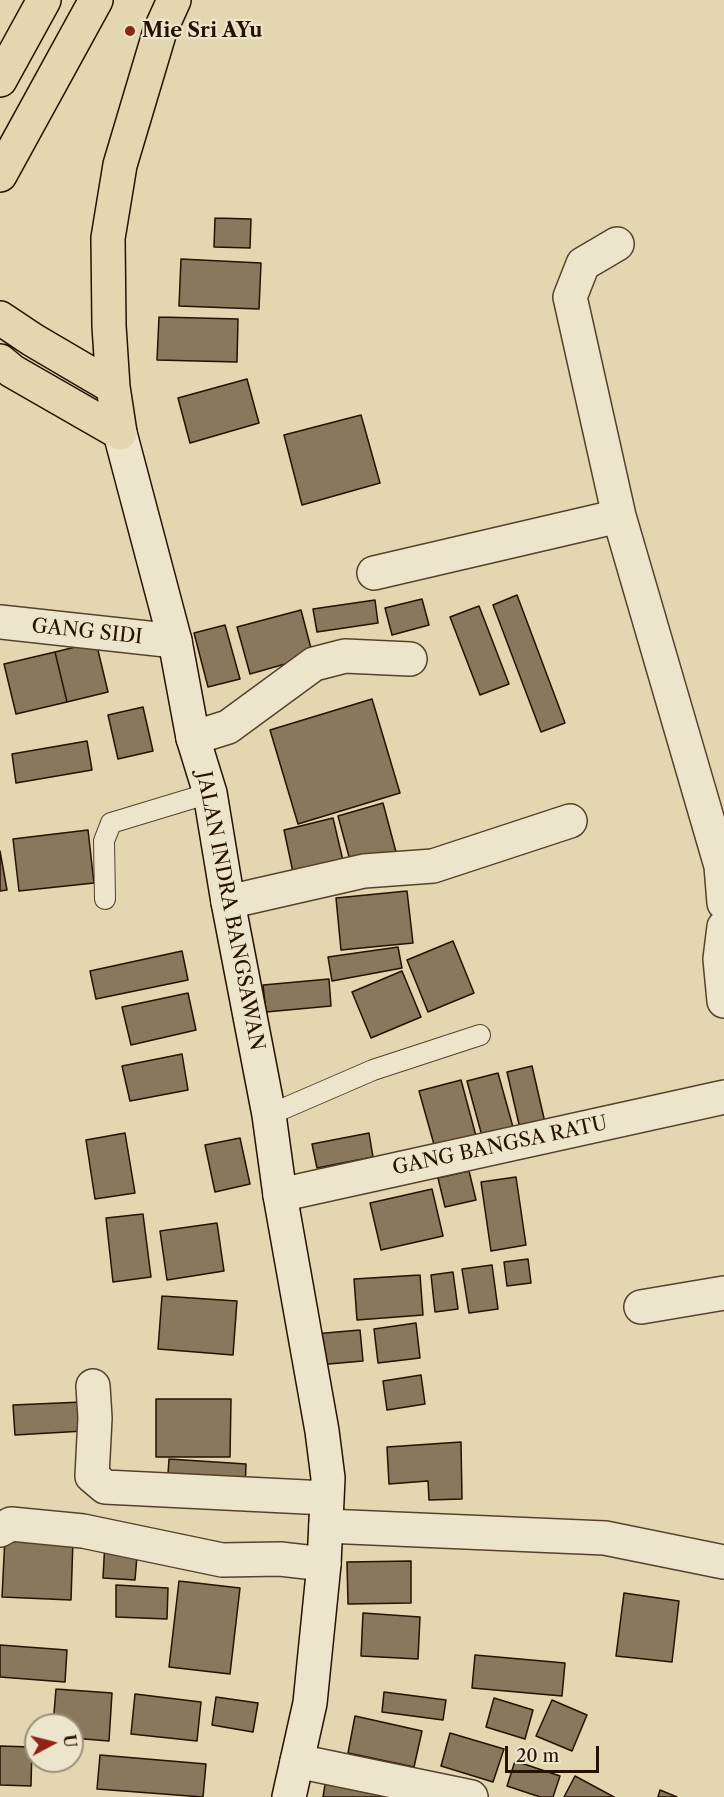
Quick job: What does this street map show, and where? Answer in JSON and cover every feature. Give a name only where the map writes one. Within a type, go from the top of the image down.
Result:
[{"type":"main road","points":[[0,80],[11,38],[44,0]]},
{"type":"main road","points":[[0,175],[96,0]]},
{"type":"main road","name":"JALAN INDRA BANGSAWAN","points":[[120,433],[113,387],[109,326],[108,238],[120,165],[160,31],[174,0]]},
{"type":"main road","points":[[0,318],[113,387]]},
{"type":"main road","points":[[6,366],[120,433]]},
{"type":"street","points":[[617,244],[583,264],[570,297],[619,516],[721,866],[724,903]]},
{"type":"street","name":"JALAN INDRA BANGSAWAN","points":[[120,433],[175,641],[193,738],[210,793],[228,902],[269,1115],[280,1195],[322,1431],[328,1478],[324,1564],[310,1703],[289,1797]]},
{"type":"street","points":[[374,573],[619,516]]},
{"type":"street","name":"GANG SIDI","points":[[0,622],[175,641]]},
{"type":"street","points":[[193,738],[228,727],[314,664],[345,656],[410,659]]},
{"type":"street","points":[[228,902],[364,871],[433,866],[570,821]]},
{"type":"street","points":[[724,927],[720,958],[724,1001]]},
{"type":"street","name":"GANG BANGSA RATU","points":[[280,1195],[722,1097]]},
{"type":"street","points":[[641,1307],[724,1293]]},
{"type":"street","points":[[93,1386],[95,1418],[92,1476],[105,1487],[326,1512],[605,1538],[724,1562]]},
{"type":"street","points":[[0,1530],[11,1524],[83,1531],[222,1560],[280,1559],[324,1564]]},
{"type":"street","points":[[297,1761],[471,1797]]},
{"type":"lane","points":[[105,899],[104,841],[111,823],[210,793]]},
{"type":"lane","points":[[269,1115],[373,1071],[480,1035]]},
{"type":"building","points":[[215,218],[251,219],[250,248],[214,247]]},
{"type":"building","points":[[181,259],[261,263],[259,309],[179,306]]},
{"type":"building","points":[[159,317],[238,319],[237,362],[157,360]]},
{"type":"building","points":[[247,379],[259,423],[190,443],[178,398]]},
{"type":"building","points":[[361,415],[380,483],[302,505],[284,435]]},
{"type":"building","points":[[517,595],[565,723],[541,732],[493,605]]},
{"type":"building","points":[[422,599],[429,625],[392,635],[385,608]]},
{"type":"building","points":[[375,600],[378,623],[317,632],[313,609]]},
{"type":"building","points":[[479,606],[509,684],[480,695],[450,617]]},
{"type":"building","points":[[301,610],[313,656],[250,674],[237,627]]},
{"type":"building","points":[[225,625],[240,679],[208,687],[194,633]]},
{"type":"building","points":[[96,642],[108,692],[67,702],[55,652]]},
{"type":"building","points":[[55,652],[67,702],[16,714],[4,664]]},
{"type":"building","points":[[372,699],[400,793],[298,824],[270,730]]},
{"type":"building","points":[[143,707],[153,751],[118,759],[108,715]]},
{"type":"building","points":[[87,741],[92,770],[16,783],[12,754]]},
{"type":"building","points":[[383,803],[396,852],[351,864],[338,816]]},
{"type":"building","points":[[333,818],[344,865],[294,877],[284,830]]},
{"type":"building","points":[[88,830],[94,883],[19,891],[13,839]]},
{"type":"building","points":[[0,851],[7,890],[0,891]]},
{"type":"building","points":[[407,891],[413,943],[341,950],[336,898]]},
{"type":"building","points":[[453,941],[474,993],[428,1012],[407,960]]},
{"type":"building","points":[[398,947],[402,968],[332,981],[328,957]]},
{"type":"building","points":[[182,951],[188,980],[96,999],[90,971]]},
{"type":"building","points":[[402,971],[421,1017],[371,1038],[352,992]]},
{"type":"building","points":[[329,979],[331,1006],[266,1012],[263,985]]},
{"type":"building","points":[[188,993],[196,1030],[131,1045],[122,1007]]},
{"type":"building","points":[[182,1054],[188,1090],[130,1101],[122,1066]]},
{"type":"building","points":[[532,1066],[546,1127],[521,1133],[507,1072]]},
{"type":"building","points":[[498,1073],[513,1127],[482,1136],[467,1081]]},
{"type":"building","points":[[461,1080],[476,1136],[435,1148],[419,1091]]},
{"type":"building","points":[[125,1133],[135,1193],[95,1199],[86,1140]]},
{"type":"building","points":[[369,1133],[373,1157],[317,1168],[312,1144]]},
{"type":"building","points":[[240,1138],[250,1184],[215,1192],[205,1145]]},
{"type":"building","points":[[469,1171],[476,1200],[445,1207],[438,1178]]},
{"type":"building","points":[[516,1177],[526,1245],[491,1251],[481,1182]]},
{"type":"building","points":[[432,1189],[443,1236],[381,1250],[370,1203]]},
{"type":"building","points":[[143,1214],[151,1277],[113,1282],[106,1218]]},
{"type":"building","points":[[217,1223],[224,1271],[167,1280],[160,1231]]},
{"type":"building","points":[[528,1259],[531,1283],[507,1286],[504,1262]]},
{"type":"building","points":[[492,1265],[498,1309],[469,1313],[462,1269]]},
{"type":"building","points":[[453,1272],[458,1309],[435,1312],[431,1275]]},
{"type":"building","points":[[420,1275],[423,1315],[357,1320],[354,1279]]},
{"type":"building","points":[[162,1296],[237,1301],[233,1355],[158,1349]]},
{"type":"building","points":[[416,1323],[420,1358],[378,1363],[374,1329]]},
{"type":"building","points":[[360,1330],[363,1361],[317,1365],[314,1334]]},
{"type":"building","points":[[421,1375],[425,1404],[387,1410],[383,1381]]},
{"type":"building","points":[[156,1399],[231,1399],[230,1457],[156,1457]]},
{"type":"building","points":[[82,1402],[84,1431],[15,1435],[13,1405]]},
{"type":"building","points":[[461,1442],[462,1499],[429,1500],[428,1481],[389,1484],[387,1447]]},
{"type":"building","points":[[169,1459],[246,1464],[245,1492],[167,1488]]},
{"type":"building","points":[[5,1537],[73,1540],[71,1600],[2,1597]]},
{"type":"building","points":[[105,1541],[138,1544],[135,1580],[103,1578]]},
{"type":"building","points":[[411,1561],[411,1603],[348,1604],[347,1562]]},
{"type":"building","points":[[179,1581],[240,1588],[230,1674],[169,1667]]},
{"type":"building","points":[[116,1585],[168,1588],[167,1619],[116,1617]]},
{"type":"building","points":[[624,1593],[679,1601],[672,1662],[616,1656]]},
{"type":"building","points":[[363,1613],[420,1617],[418,1659],[361,1656]]},
{"type":"building","points":[[0,1645],[67,1650],[65,1682],[0,1677]]},
{"type":"building","points":[[475,1655],[565,1663],[562,1696],[472,1688]]},
{"type":"building","points":[[56,1689],[112,1693],[109,1741],[84,1739],[84,1713],[54,1713]]},
{"type":"building","points":[[384,1692],[446,1700],[443,1720],[382,1712]]},
{"type":"building","points":[[135,1694],[201,1702],[197,1741],[131,1734]]},
{"type":"building","points":[[216,1697],[258,1703],[253,1732],[212,1725]]},
{"type":"building","points":[[494,1698],[533,1710],[525,1739],[486,1727]]},
{"type":"building","points":[[552,1700],[587,1715],[572,1751],[536,1736]]},
{"type":"building","points":[[355,1716],[422,1731],[414,1767],[348,1753]]},
{"type":"building","points":[[450,1733],[504,1749],[493,1782],[441,1766]]},
{"type":"building","points":[[0,1746],[24,1747],[24,1773],[31,1773],[31,1786],[0,1785]]},
{"type":"building","points":[[100,1755],[206,1764],[203,1797],[97,1789]]},
{"type":"building","points":[[515,1761],[560,1776],[553,1797],[540,1797],[507,1786]]},
{"type":"building","points":[[327,1772],[403,1797],[323,1797]]},
{"type":"building","points":[[575,1776],[614,1797],[564,1797]]},
{"type":"building","points":[[660,1790],[677,1797],[658,1797]]},
{"type":"place","name":"Mie Sri AYu","points":[[130,31]]}]
